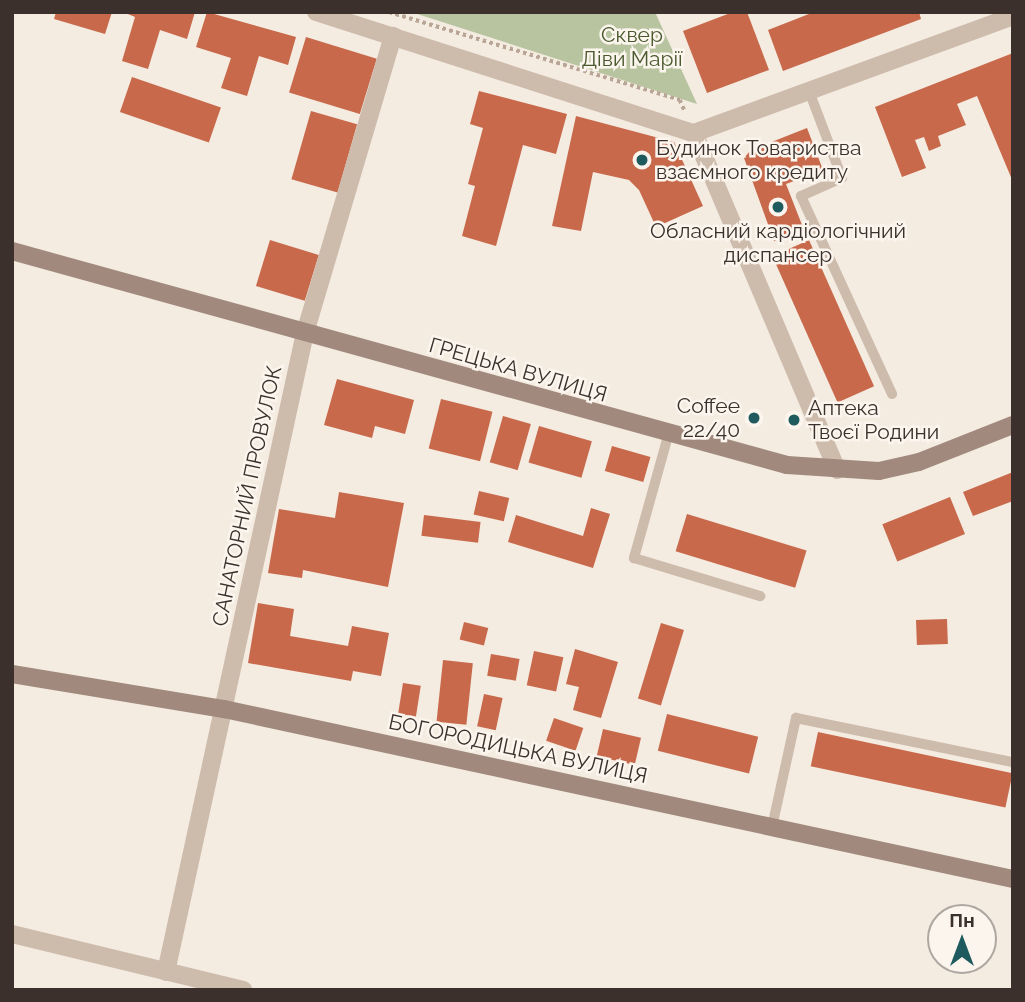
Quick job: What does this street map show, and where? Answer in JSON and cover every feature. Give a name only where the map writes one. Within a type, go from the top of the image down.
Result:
[{"type":"street","points":[[316,12],[694,133],[1013,16]]},
{"type":"street","name":"САНАТОРНИЙ ПРОВУЛОК","points":[[166,972],[305,333],[393,36]]},
{"type":"street","points":[[694,133],[837,470]]},
{"type":"street","name":"ГРЕЦЬКА ВУЛИЦЯ","points":[[12,251],[668,436],[787,465],[879,471],[919,462],[1013,425]]},
{"type":"street","name":"БОГОРОДИЦЬКА ВУЛИЦЯ","points":[[12,674],[224,709],[1013,879]]},
{"type":"street","points":[[12,934],[243,990]]},
{"type":"lane","points":[[809,91],[842,178],[801,196],[892,394]]},
{"type":"lane","points":[[668,436],[634,558],[760,596]]},
{"type":"lane","points":[[772,827],[796,718],[1013,762]]},
{"type":"path","points":[[389,12],[680,100],[694,133]]},
{"type":"green space","name":"Сквер Діви Марії","points":[[411,12],[655,12],[697,104]]},
{"type":"building","points":[[56,12],[112,12],[105,34],[54,19]]},
{"type":"building","points":[[123,12],[195,12],[187,39],[160,30],[148,69],[122,61],[135,17]]},
{"type":"building","points":[[207,12],[296,37],[288,65],[259,56],[247,96],[221,88],[231,58],[196,47]]},
{"type":"building","points":[[733,12],[747,12],[769,70],[707,93],[683,31]]},
{"type":"building","points":[[814,12],[919,12],[921,19],[783,71],[768,30]]},
{"type":"building","points":[[306,37],[377,59],[360,114],[289,92]]},
{"type":"building","points":[[1013,53],[1013,182],[977,96],[957,104],[966,125],[938,136],[941,146],[929,151],[924,137],[915,140],[926,168],[902,177],[875,107]]},
{"type":"building","points":[[132,77],[221,108],[209,143],[120,112]]},
{"type":"building","points":[[479,91],[567,114],[556,154],[523,145],[496,246],[462,236],[475,186],[468,184],[483,128],[470,124]]},
{"type":"building","points":[[311,111],[357,124],[338,192],[291,179]]},
{"type":"building","points":[[576,116],[674,142],[703,206],[656,227],[639,190],[629,180],[593,172],[581,231],[552,226]]},
{"type":"building","name":"Обласний кардіологічний диспансер","points":[[807,128],[823,170],[786,184],[804,230],[774,241],[744,158],[751,150]]},
{"type":"building","points":[[270,240],[319,255],[305,301],[256,286]]},
{"type":"building","points":[[809,240],[874,386],[838,402],[772,256]]},
{"type":"building","points":[[337,379],[414,400],[405,434],[375,426],[372,438],[324,425]]},
{"type":"building","points":[[441,399],[492,412],[480,461],[429,448]]},
{"type":"building","points":[[503,416],[531,424],[518,470],[490,462]]},
{"type":"building","points":[[539,426],[592,441],[581,478],[529,463]]},
{"type":"building","points":[[612,446],[650,457],[643,482],[605,471]]},
{"type":"building","points":[[1013,472],[1013,501],[973,516],[963,492]]},
{"type":"building","points":[[479,491],[509,498],[504,521],[474,514]]},
{"type":"building","points":[[339,492],[404,503],[388,587],[303,570],[302,578],[268,573],[279,509],[335,518]]},
{"type":"building","points":[[950,497],[965,534],[897,561],[882,524]]},
{"type":"building","points":[[591,508],[610,514],[593,568],[508,542],[516,515],[583,536]]},
{"type":"building","points":[[687,514],[807,551],[795,588],[676,551]]},
{"type":"building","points":[[424,515],[481,522],[478,543],[421,536]]},
{"type":"building","points":[[258,603],[294,609],[290,636],[348,646],[352,626],[389,633],[381,676],[353,671],[351,681],[248,663]]},
{"type":"building","points":[[947,619],[948,644],[917,645],[916,620]]},
{"type":"building","points":[[464,622],[488,628],[484,646],[460,639]]},
{"type":"building","points":[[661,623],[684,630],[661,706],[638,699]]},
{"type":"building","points":[[575,649],[618,662],[601,718],[573,710],[579,687],[566,684]]},
{"type":"building","points":[[534,651],[563,657],[556,691],[527,685]]},
{"type":"building","points":[[491,654],[520,659],[516,681],[487,676]]},
{"type":"building","points":[[443,660],[473,663],[466,725],[437,722]]},
{"type":"building","points":[[403,683],[421,686],[416,716],[398,714]]},
{"type":"building","points":[[484,694],[503,698],[496,730],[477,726]]},
{"type":"building","points":[[667,714],[758,737],[749,774],[658,751]]},
{"type":"building","points":[[554,718],[583,728],[575,751],[546,741]]},
{"type":"building","points":[[603,729],[641,738],[635,765],[597,756]]},
{"type":"building","points":[[818,732],[1013,773],[1005,808],[811,766]]},
{"type":"place","name":"Будинок Товариства взаємного кредиту","points":[[642,160]]},
{"type":"place","name":"Обласний кардіологічний диспансер","points":[[778,207]]},
{"type":"place","name":"Coffee 22/40","points":[[754,418]]},
{"type":"place","name":"Аптека Твоєї Родини","points":[[794,420]]}]
